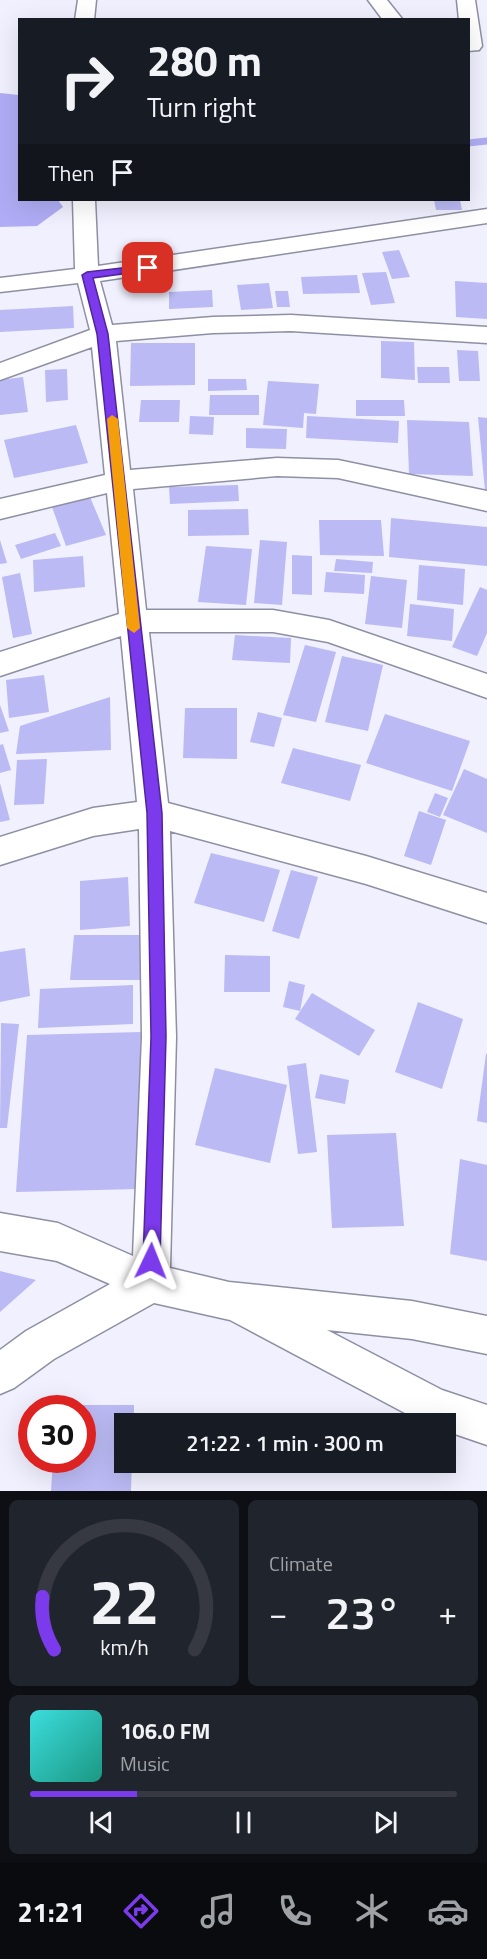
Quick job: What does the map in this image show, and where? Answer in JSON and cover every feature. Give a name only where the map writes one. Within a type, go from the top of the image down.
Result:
[{"type":"street","points":[[84,18],[87,0]]},
{"type":"street","points":[[377,0],[391,18]]},
{"type":"street","points":[[466,0],[470,18]]},
{"type":"street","points":[[470,20],[476,49]]},
{"type":"street","points":[[84,201],[87,275],[103,334],[154,813],[159,1037],[151,1283]]},
{"type":"street","points":[[0,285],[188,263],[403,225],[487,216]]},
{"type":"street","points":[[0,372],[103,334],[213,325],[291,323],[487,335]]},
{"type":"street","points":[[0,509],[119,481],[277,467],[338,469],[487,501]]},
{"type":"street","points":[[0,664],[133,621],[273,621],[329,631],[487,686]]},
{"type":"street","points":[[0,851],[93,822],[154,813],[366,870],[487,908]]},
{"type":"street","points":[[0,1232],[58,1242],[151,1283],[229,1301],[412,1320],[487,1335]]},
{"type":"street","points":[[0,1374],[40,1346],[151,1283]]},
{"type":"street","points":[[229,1301],[434,1407],[487,1425]]},
{"type":"shaded area","points":[[0,93],[18,95],[18,201],[59,201],[63,207],[37,226],[0,227]]},
{"type":"building","points":[[434,201],[460,201],[462,210],[436,210]]},
{"type":"building","points":[[399,250],[410,277],[392,279],[382,252]]},
{"type":"building","points":[[386,272],[395,303],[371,305],[362,273]]},
{"type":"building","points":[[357,275],[360,293],[303,294],[301,277]]},
{"type":"building","points":[[455,281],[487,283],[487,319],[456,317]]},
{"type":"building","points":[[269,283],[273,308],[241,310],[237,285]]},
{"type":"building","points":[[212,290],[213,307],[169,309],[169,292]]},
{"type":"building","points":[[275,291],[288,291],[290,307],[277,307]]},
{"type":"building","points":[[73,306],[74,328],[0,332],[0,310]]},
{"type":"building","points":[[381,341],[414,342],[415,380],[381,378]]},
{"type":"building","points":[[131,343],[195,343],[195,385],[130,386]]},
{"type":"building","points":[[457,350],[478,351],[480,381],[459,381]]},
{"type":"building","points":[[417,367],[449,367],[450,383],[418,383]]},
{"type":"building","points":[[67,369],[68,400],[46,402],[45,370]]},
{"type":"building","points":[[23,377],[28,412],[0,415],[0,380]]},
{"type":"building","points":[[208,379],[246,379],[247,390],[208,391]]},
{"type":"building","points":[[268,381],[319,384],[316,414],[304,413],[303,428],[263,425]]},
{"type":"building","points":[[210,395],[259,395],[259,415],[209,415]]},
{"type":"building","points":[[141,400],[180,400],[179,422],[139,422]]},
{"type":"building","points":[[356,400],[404,400],[405,416],[356,416]]},
{"type":"building","points":[[190,416],[214,417],[213,435],[189,434]]},
{"type":"building","points":[[307,416],[399,421],[398,443],[306,438]]},
{"type":"building","points":[[478,417],[487,418],[487,490],[485,490]]},
{"type":"building","points":[[407,420],[469,422],[473,476],[409,474]]},
{"type":"building","points":[[76,425],[88,463],[14,478],[4,440]]},
{"type":"building","points":[[246,428],[287,429],[286,449],[246,448]]},
{"type":"building","points":[[238,485],[239,501],[170,504],[169,487]]},
{"type":"building","points":[[90,497],[106,535],[66,546],[52,507]]},
{"type":"building","points":[[248,509],[249,535],[188,536],[188,510]]},
{"type":"building","points":[[391,518],[487,527],[487,566],[389,557]]},
{"type":"building","points":[[319,520],[381,520],[384,556],[320,555]]},
{"type":"building","points":[[55,533],[61,546],[21,559],[15,545]]},
{"type":"building","points":[[0,540],[7,563],[0,564]]},
{"type":"building","points":[[260,540],[287,542],[282,605],[254,603]]},
{"type":"building","points":[[206,546],[252,549],[246,605],[198,602]]},
{"type":"building","points":[[292,555],[312,556],[312,595],[292,594]]},
{"type":"building","points":[[83,556],[85,587],[34,592],[33,560]]},
{"type":"building","points":[[336,559],[373,562],[372,573],[334,571]]},
{"type":"building","points":[[419,565],[465,569],[463,605],[417,600]]},
{"type":"building","points":[[326,572],[365,575],[364,594],[324,592]]},
{"type":"building","points":[[20,573],[32,634],[13,638],[2,577]]},
{"type":"building","points":[[371,576],[407,580],[402,628],[365,624]]},
{"type":"building","points":[[480,587],[487,590],[487,633],[477,656],[452,647]]},
{"type":"building","points":[[410,604],[454,609],[452,641],[407,636]]},
{"type":"building","points":[[235,635],[291,638],[290,663],[232,660]]},
{"type":"building","points":[[305,645],[336,652],[316,722],[283,715]]},
{"type":"building","points":[[342,656],[383,665],[368,731],[325,722]]},
{"type":"building","points":[[44,675],[49,712],[9,718],[6,680]]},
{"type":"building","points":[[110,697],[111,750],[16,754],[20,726]]},
{"type":"building","points":[[0,705],[9,731],[0,733]]},
{"type":"building","points":[[185,708],[237,708],[237,759],[183,758]]},
{"type":"building","points":[[258,712],[282,718],[274,747],[250,742]]},
{"type":"building","points":[[385,714],[470,741],[452,791],[366,763]]},
{"type":"building","points":[[3,744],[11,770],[0,773],[0,745]]},
{"type":"building","points":[[293,748],[361,765],[350,801],[281,783]]},
{"type":"building","points":[[47,759],[44,804],[14,805],[17,760]]},
{"type":"building","points":[[464,769],[487,779],[487,833],[443,815]]},
{"type":"building","points":[[0,783],[10,820],[0,822]]},
{"type":"building","points":[[435,793],[448,798],[440,817],[427,812]]},
{"type":"building","points":[[419,811],[446,820],[431,865],[404,856]]},
{"type":"building","points":[[211,853],[280,870],[264,922],[194,903]]},
{"type":"building","points":[[291,870],[318,877],[299,939],[272,931]]},
{"type":"building","points":[[128,877],[130,926],[80,930],[80,881]]},
{"type":"building","points":[[74,935],[148,935],[146,980],[70,980]]},
{"type":"building","points":[[25,948],[30,996],[0,1002],[0,952]]},
{"type":"building","points":[[225,955],[270,956],[270,992],[224,992]]},
{"type":"building","points":[[289,981],[305,985],[300,1011],[283,1007]]},
{"type":"building","points":[[133,985],[133,1024],[38,1028],[40,989]]},
{"type":"building","points":[[312,993],[375,1030],[359,1056],[295,1019]]},
{"type":"building","points":[[418,1002],[463,1019],[442,1089],[395,1072]]},
{"type":"building","points":[[1,1023],[19,1024],[7,1128],[0,1128]]},
{"type":"building","points":[[141,1032],[138,1189],[16,1192],[27,1035]]},
{"type":"building","points":[[487,1054],[487,1123],[477,1121]]},
{"type":"building","points":[[306,1063],[317,1152],[298,1154],[287,1066]]},
{"type":"building","points":[[215,1068],[287,1085],[270,1163],[195,1145]]},
{"type":"building","points":[[320,1074],[349,1080],[345,1104],[315,1098]]},
{"type":"building","points":[[396,1133],[404,1226],[332,1228],[327,1135]]},
{"type":"building","points":[[460,1159],[487,1165],[487,1261],[450,1254]]},
{"type":"building","points":[[0,1271],[36,1280],[0,1312]]},
{"type":"building","points":[[96,1405],[134,1405],[134,1413],[114,1413],[114,1473],[132,1473],[131,1491],[51,1491],[52,1473],[96,1473]]},
{"type":"waterway","points":[[470,143],[487,141]]},
{"type":"slow traffic","points":[[112,419],[134,628]]},
{"type":"route","points":[[148,268],[87,275],[103,334],[154,813],[159,1037],[151,1261]]}]
